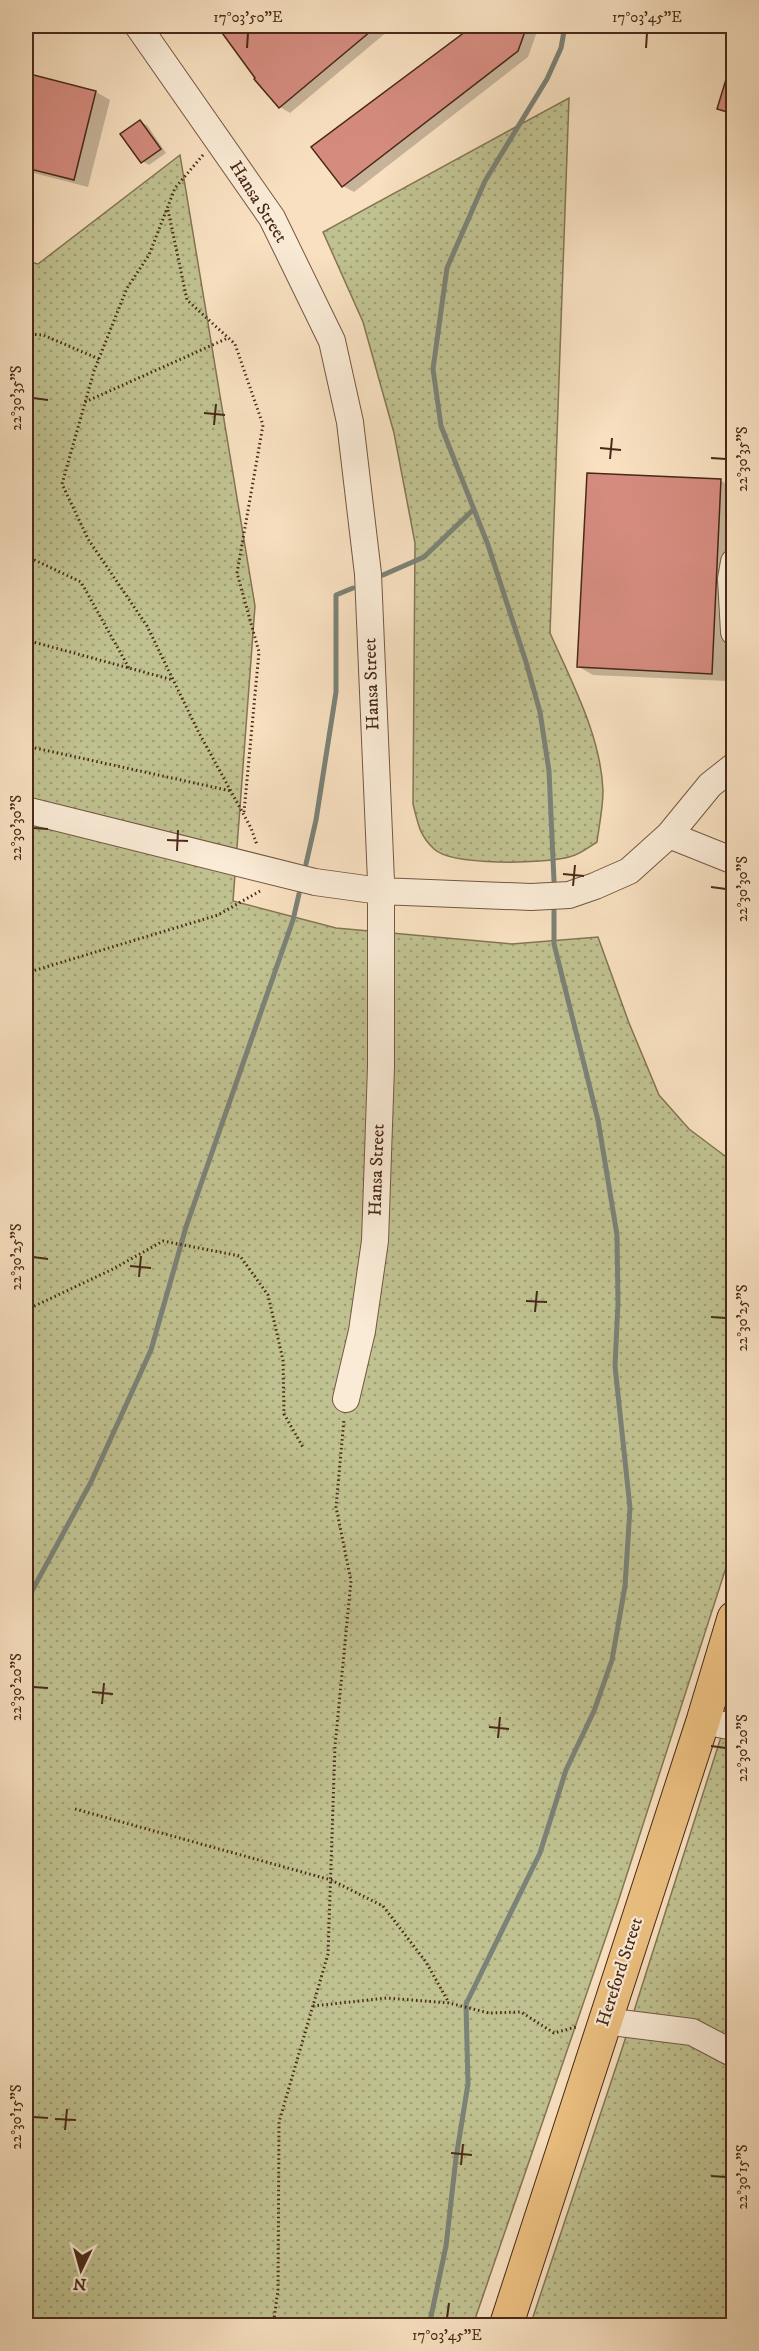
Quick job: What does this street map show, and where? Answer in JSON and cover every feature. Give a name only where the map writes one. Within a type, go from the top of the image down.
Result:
[{"type":"main road","name":"Hereford Street","points":[[506,2325],[604,2020],[718,1724],[734,1618]]},
{"type":"street","name":"Hansa Street","points":[[138,26],[272,218],[332,341],[350,422],[368,574],[380,891],[381,1067],[375,1241],[362,1331],[346,1400]]},
{"type":"street","points":[[734,562],[731,589],[734,632]]},
{"type":"street","points":[[26,810],[315,882],[380,891],[531,897],[569,895],[629,871],[669,835],[710,785],[734,766]]},
{"type":"street","points":[[669,835],[734,861]]},
{"type":"street","points":[[604,2020],[692,2032],[734,2054]]},
{"type":"path","points":[[26,973],[218,915],[277,873],[231,791],[147,626],[88,539],[62,484],[99,359],[127,288],[149,255],[175,188],[217,139]]},
{"type":"path","points":[[168,208],[187,300],[235,344],[263,425],[237,573],[259,652],[243,813]]},
{"type":"path","points":[[26,334],[43,335],[99,359]]},
{"type":"path","points":[[85,402],[228,338]]},
{"type":"path","points":[[26,556],[81,582],[129,668]]},
{"type":"path","points":[[26,640],[173,680]]},
{"type":"path","points":[[26,746],[231,791]]},
{"type":"path","points":[[26,1310],[113,1269],[163,1240],[240,1256],[268,1295],[283,1360],[284,1414],[304,1449]]},
{"type":"path","points":[[273,2325],[278,2290],[279,2122],[328,1954],[335,1746],[351,1581],[336,1508],[346,1400]]},
{"type":"path","points":[[75,1809],[331,1880],[383,1906],[426,1962],[448,2003]]},
{"type":"path","points":[[313,2006],[387,1998],[448,2003],[489,2013],[521,2012],[554,2032],[604,2020]]},
{"type":"green space","points":[[569,98],[550,633],[576,690],[597,750],[603,791],[601,817],[597,842],[573,856],[540,861],[478,861],[444,855],[434,849],[425,839],[413,804],[415,543],[394,433],[363,322],[323,232]]},
{"type":"green space","points":[[180,155],[255,606],[233,901],[336,928],[512,944],[598,937],[629,1023],[659,1095],[689,1129],[733,1162],[733,1546],[618,1902],[473,2325],[26,2326],[26,261],[38,264]]},
{"type":"green space","points":[[733,1699],[733,2325],[530,2326],[622,2049]]},
{"type":"building","points":[[217,26],[377,26],[279,108],[254,79]]},
{"type":"building","points":[[473,26],[527,26],[518,51],[342,187],[311,147]]},
{"type":"building","points":[[730,66],[734,66],[734,114],[717,109]]},
{"type":"building","points":[[26,73],[96,91],[74,180],[26,168]]},
{"type":"building","points":[[140,120],[161,149],[141,163],[120,134]]},
{"type":"building","points":[[587,473],[721,479],[712,674],[577,667]]},
{"type":"waterway","points":[[554,881],[549,771],[540,712],[488,545],[441,426],[433,369],[447,268],[485,181],[547,79],[561,48],[565,26]]},
{"type":"waterway","points":[[383,575],[424,557],[474,509]]},
{"type":"waterway","points":[[306,864],[316,820],[336,692],[336,595],[353,588]]},
{"type":"waterway","points":[[26,1602],[91,1482],[151,1350],[186,1227],[293,920],[299,894]]},
{"type":"waterway","points":[[429,2326],[446,2246],[456,2158],[468,2084],[466,2004],[540,1853],[566,1770],[594,1711],[612,1660],[625,1586],[630,1508],[615,1366],[618,1303],[617,1235],[598,1120],[554,944],[554,911]]}]
